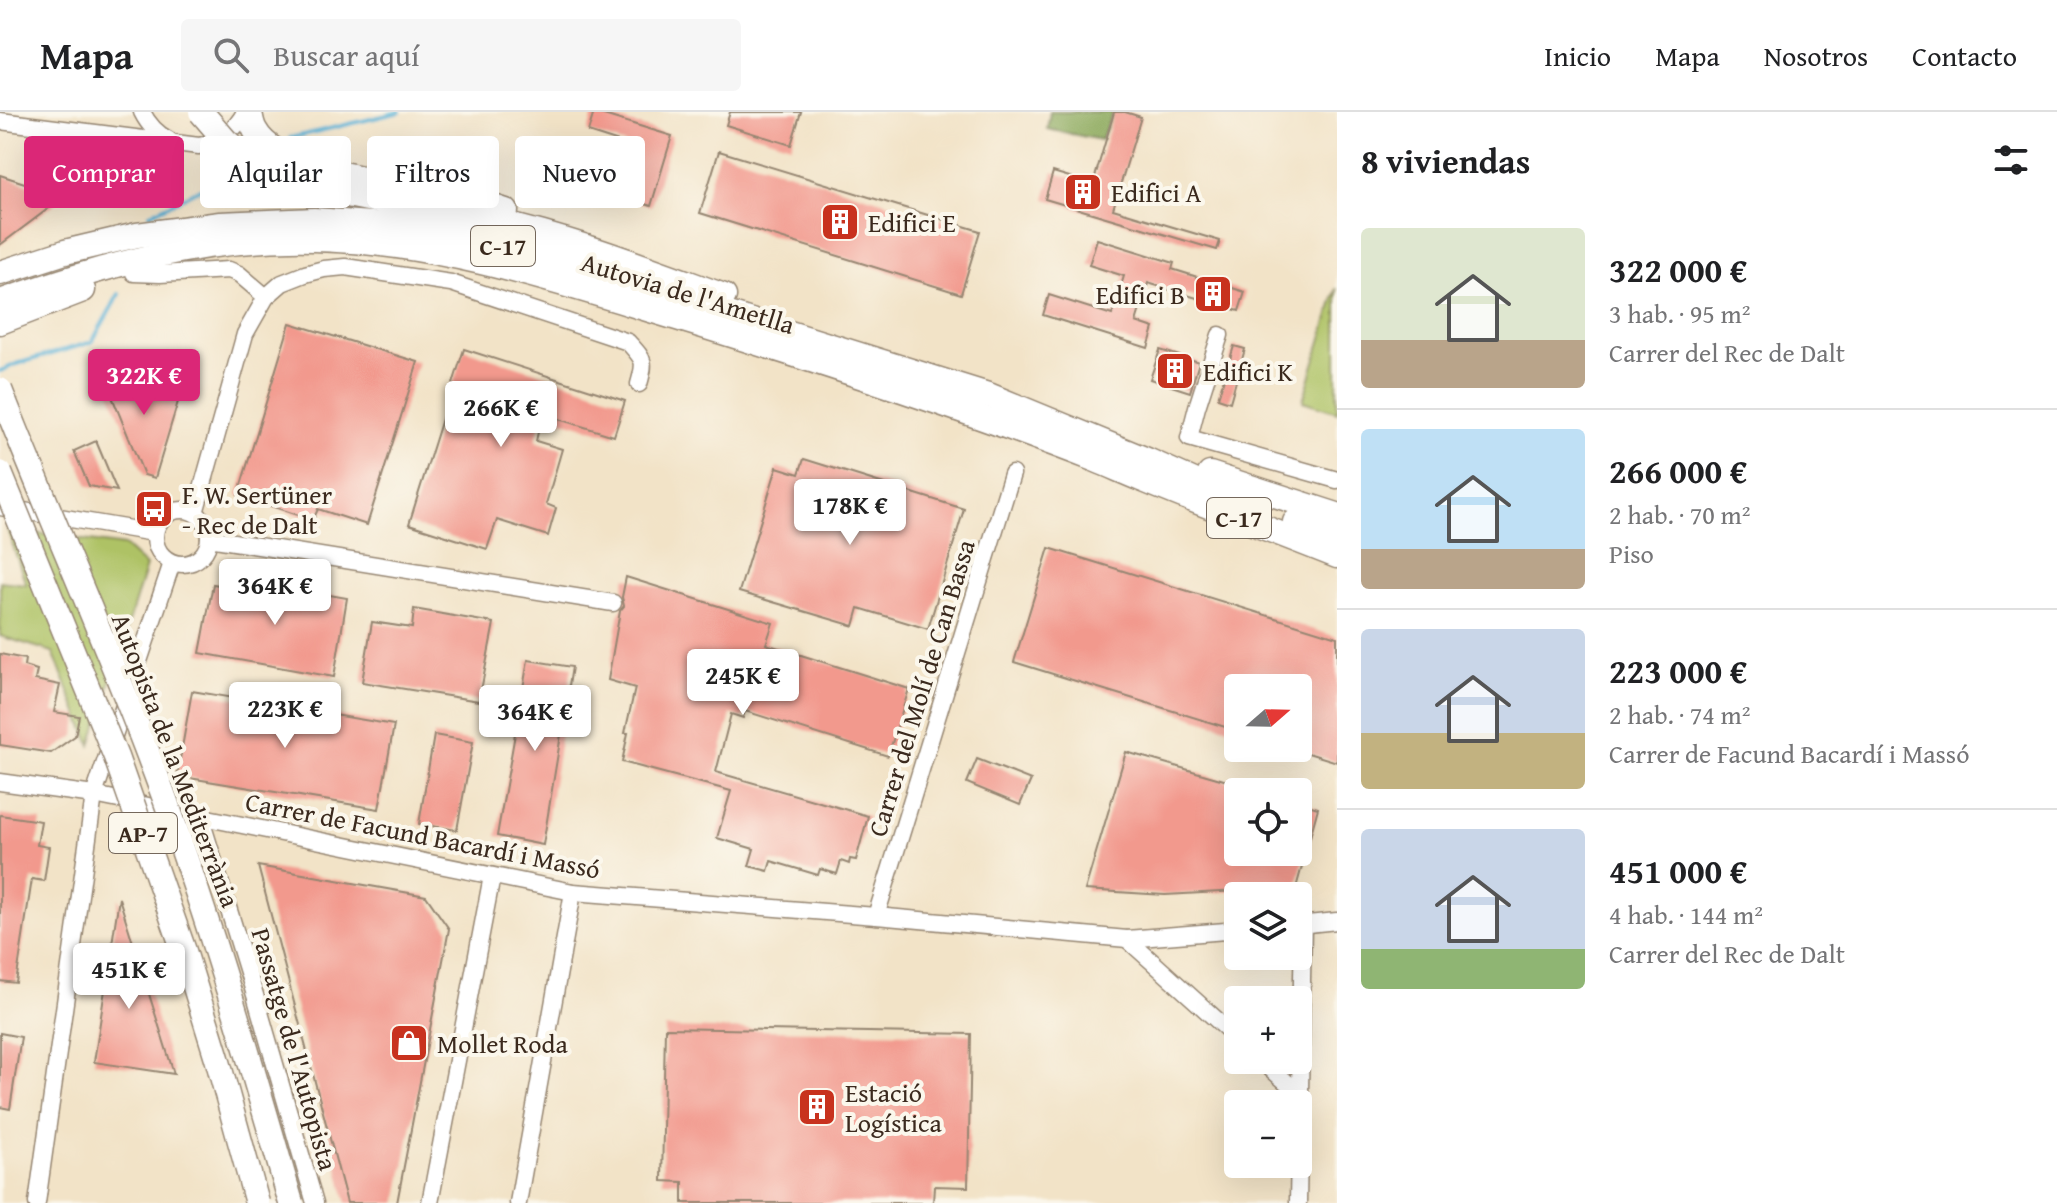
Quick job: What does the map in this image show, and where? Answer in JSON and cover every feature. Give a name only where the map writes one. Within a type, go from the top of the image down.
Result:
[{"type":"highway","points":[[201,112],[226,141],[254,164],[280,177],[344,196],[489,220],[547,234],[944,373],[991,396]]},
{"type":"highway","points":[[248,112],[262,140],[275,150],[309,166],[478,201],[543,223],[589,248]]},
{"type":"highway","name":"Autovia de l'Ametlla","points":[[0,273],[65,252],[137,235],[220,224],[314,220],[399,226],[455,235],[523,251],[635,284],[991,396],[1144,470],[1337,556]]},
{"type":"highway","points":[[0,322],[134,273],[312,239]]},
{"type":"highway","name":"Autovia de l'Ametlla","points":[[0,302],[81,274],[154,255],[222,243],[312,239],[400,246],[451,254],[508,267],[853,374],[1098,461],[1144,470],[1337,538]]},
{"type":"highway","name":"Autopista de la Mediterrània","points":[[0,390],[164,798],[213,940],[291,1203]]},
{"type":"highway","points":[[1144,470],[1168,463],[1337,515]]},
{"type":"highway","points":[[1144,470],[1237,530],[1337,569]]},
{"type":"highway","name":"AP-7","points":[[0,473],[126,787],[189,967],[257,1203]]},
{"type":"street","points":[[142,112],[156,132],[163,136]]},
{"type":"street","points":[[184,144],[216,141],[236,127],[248,112]]},
{"type":"street","points":[[0,121],[124,136]]},
{"type":"street","points":[[195,513],[245,334],[266,297],[282,283],[305,274],[345,267],[451,283],[628,342],[644,359],[639,384]]},
{"type":"street","points":[[134,273],[229,270],[239,274],[266,297]]},
{"type":"street","points":[[1220,335],[1189,438],[1337,480]]},
{"type":"street","name":"Carrer del Molí de Can Bassa","points":[[876,916],[1012,474]]},
{"type":"street","points":[[0,507],[154,533]]},
{"type":"street","points":[[182,509],[195,513],[208,528],[206,551],[197,560],[185,565],[172,563],[158,551],[154,533],[159,521],[169,512],[182,509]]},
{"type":"street","points":[[209,538],[613,603]]},
{"type":"street","points":[[37,1203],[94,795],[172,563]]},
{"type":"street","name":"Carrer de Facund Bacardí i Massó","points":[[0,782],[94,795],[573,892],[1127,939],[1224,931]]},
{"type":"street","name":"Passatge de l'Autopista","points":[[200,816],[315,1203]]},
{"type":"street","points":[[430,1203],[492,876]]},
{"type":"street","points":[[518,1203],[573,892]]},
{"type":"street","points":[[1312,923],[1337,921]]},
{"type":"street","points":[[1127,939],[1224,1026]]},
{"type":"street","points":[[1300,970],[1301,1090]]},
{"type":"street","points":[[1277,1074],[1295,1090]]},
{"type":"street","points":[[1298,1203],[1299,1178]]},
{"type":"green space","points":[[1050,112],[1113,112],[1101,140],[1047,129]]},
{"type":"green space","points":[[1337,288],[1337,412],[1303,401]]},
{"type":"green space","points":[[7,529],[124,546],[146,566],[91,745],[53,652],[0,636],[0,581],[26,584]]},
{"type":"building","points":[[594,112],[672,136],[651,206],[645,204],[645,136],[600,136],[588,132]]},
{"type":"building","points":[[730,112],[801,112],[791,145],[726,125]]},
{"type":"building","name":"Edifici A","points":[[1114,112],[1141,117],[1113,209],[1220,241],[1217,250],[1045,199],[1053,172],[1093,184]]},
{"type":"building","name":"Edifici E","points":[[719,151],[980,231],[961,294],[700,213]]},
{"type":"building","points":[[0,175],[24,183],[24,208],[49,208],[0,245]]},
{"type":"building","name":"Edifici B","points":[[1097,239],[1174,263],[1172,269],[1245,292],[1239,311],[1148,283],[1136,322],[1154,328],[1148,348],[1043,315],[1049,295],[1112,315],[1124,276],[1089,265]]},
{"type":"building","points":[[290,323],[418,362],[367,525],[318,509],[313,520],[238,495]]},
{"type":"building","points":[[1234,346],[1245,349],[1230,402],[1218,398]]},
{"type":"building","points":[[464,349],[625,401],[614,436],[542,414],[536,441],[562,449],[546,504],[556,508],[548,536],[497,520],[487,549],[409,524]]},
{"type":"building","name":"Edifici K","points":[[1160,350],[1199,362],[1190,392],[1150,379]]},
{"type":"building","points":[[121,370],[180,395],[155,478],[144,475],[104,377]]},
{"type":"building","points":[[96,441],[117,491],[89,486],[74,451]]},
{"type":"building","points":[[804,459],[964,509],[928,629],[859,608],[854,626],[739,592],[777,467],[799,474]]},
{"type":"building","points":[[1049,548],[1337,637],[1337,762],[1312,754],[1312,674],[1224,674],[1224,727],[1014,662]]},
{"type":"building","points":[[626,577],[773,623],[766,644],[909,689],[888,756],[745,711],[743,718],[731,714],[716,772],[868,816],[856,860],[850,859],[849,864],[841,861],[837,874],[820,869],[818,875],[771,861],[768,871],[749,866],[754,849],[717,838],[731,791],[622,762],[635,688],[608,680],[620,611],[624,606],[622,597]]},
{"type":"building","points":[[231,578],[347,598],[334,677],[200,653],[213,584],[230,587]]},
{"type":"building","points":[[414,609],[494,623],[479,701],[362,682],[372,622],[412,628]]},
{"type":"building","points":[[0,654],[25,659],[24,666],[37,670],[35,680],[60,685],[54,712],[79,716],[75,736],[51,753],[0,745]]},
{"type":"building","points":[[528,660],[572,667],[543,845],[497,836]]},
{"type":"building","points":[[192,691],[394,725],[379,809],[177,776]]},
{"type":"building","points":[[434,735],[473,742],[457,830],[419,824]]},
{"type":"building","points":[[1126,752],[1224,780],[1224,866],[1302,866],[1298,882],[1224,882],[1224,892],[1165,895],[1085,890]]},
{"type":"building","points":[[977,759],[1031,780],[1020,805],[967,783]]},
{"type":"building","points":[[1312,806],[1318,808],[1312,830]]},
{"type":"building","points":[[0,815],[41,821],[37,845],[49,847],[44,881],[32,879],[16,983],[0,981]]},
{"type":"building","points":[[258,866],[426,896],[449,929],[397,1203],[347,1203]]},
{"type":"building","points":[[119,898],[174,1074],[94,1062]]},
{"type":"building","name":"Estació Logística","points":[[665,1028],[971,1034],[968,1187],[934,1186],[933,1203],[683,1203],[683,1182],[662,1181]]},
{"type":"building","points":[[0,1033],[21,1037],[10,1109],[0,1107]]},
{"type":"waterway","points":[[298,136],[400,112]]},
{"type":"waterway","points":[[150,214],[200,189]]},
{"type":"waterway","points":[[0,371],[92,342],[119,294]]},
{"type":"place","name":"Edifici A","points":[[1083,192]]},
{"type":"place","name":"Edifici E","points":[[840,222]]},
{"type":"place","name":"Edifici B","points":[[1213,294]]},
{"type":"place","name":"Edifici K","points":[[1175,371]]},
{"type":"place","name":"F. W. Sertüner - Rec de Dalt","points":[[154,509]]},
{"type":"place","name":"Mollet Roda","points":[[409,1043]]},
{"type":"place","name":"Estació Logística","points":[[817,1107]]}]
